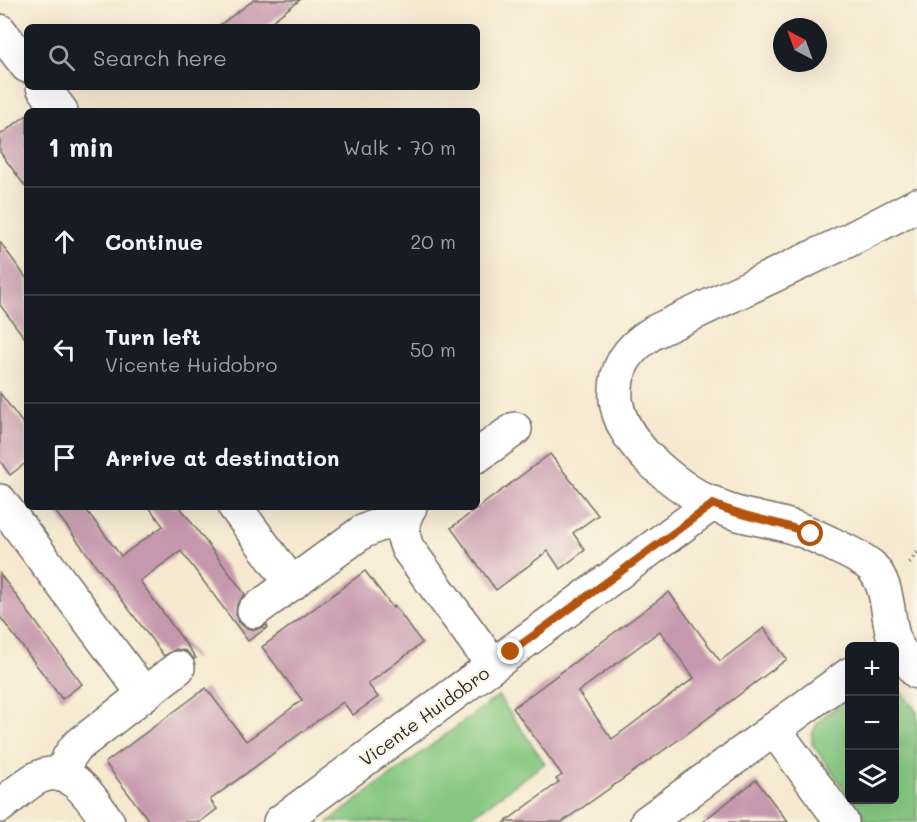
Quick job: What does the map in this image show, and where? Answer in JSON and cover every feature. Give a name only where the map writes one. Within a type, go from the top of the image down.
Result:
[{"type":"street","points":[[0,31],[24,62]]},
{"type":"street","points":[[45,90],[59,108]]},
{"type":"street","points":[[891,642],[883,585],[871,567],[860,558],[796,528],[749,517],[713,504],[677,483],[659,469],[629,435],[617,406],[616,388],[619,372],[627,356],[639,342],[654,332],[847,241],[917,205]]},
{"type":"street","points":[[480,454],[515,429]]},
{"type":"street","points":[[0,501],[144,694]]},
{"type":"street","name":"Vicente Huidobro","points":[[280,822],[713,504]]},
{"type":"street","points":[[236,510],[292,584]]},
{"type":"street","points":[[406,515],[402,532],[408,549],[493,665]]},
{"type":"street","points":[[254,611],[362,532],[406,515]]},
{"type":"street","points":[[899,653],[917,672]]},
{"type":"street","points":[[62,775],[76,747],[178,668]]},
{"type":"street","points":[[647,822],[845,677]]},
{"type":"street","points":[[774,729],[842,822]]},
{"type":"street","points":[[0,806],[36,779],[53,774],[62,775],[78,782],[108,822]]},
{"type":"green space","points":[[899,689],[917,712],[917,822],[868,822],[855,804],[899,804]]},
{"type":"green space","points":[[498,696],[545,763],[464,822],[328,822]]},
{"type":"green space","points":[[845,701],[845,790],[812,744],[814,729],[829,712]]},
{"type":"building","points":[[254,0],[300,0],[268,24],[221,24]]},
{"type":"building","points":[[24,117],[24,185],[0,152],[0,135]]},
{"type":"building","points":[[0,242],[24,275],[24,337],[0,305]]},
{"type":"building","points":[[0,393],[24,425],[24,464],[10,475],[0,461]]},
{"type":"building","points":[[550,454],[598,515],[573,533],[585,550],[560,569],[548,551],[496,590],[451,528],[475,510],[480,510],[480,506]]},
{"type":"building","points":[[54,510],[86,510],[121,556],[163,526],[151,510],[182,510],[245,594],[237,604],[236,614],[239,622],[246,628],[255,630],[267,625],[268,627],[248,641],[181,551],[140,581],[196,658],[194,659],[186,651],[176,649],[164,656]]},
{"type":"building","points":[[365,571],[422,643],[368,684],[378,697],[353,715],[343,702],[210,800],[217,809],[200,822],[150,822],[105,763],[206,688],[246,741],[274,721],[302,700],[262,647]]},
{"type":"building","points":[[0,574],[82,684],[62,699],[0,617]]},
{"type":"building","points":[[669,592],[720,661],[764,628],[787,659],[688,733],[562,822],[505,822],[559,782],[556,779],[562,775],[513,708]],"holes":[[[660,631],[694,678],[612,739],[578,692]]]},
{"type":"building","points":[[756,780],[788,822],[702,822]]},
{"type":"route","points":[[511,652],[713,504],[758,520],[796,528],[811,534]]}]
